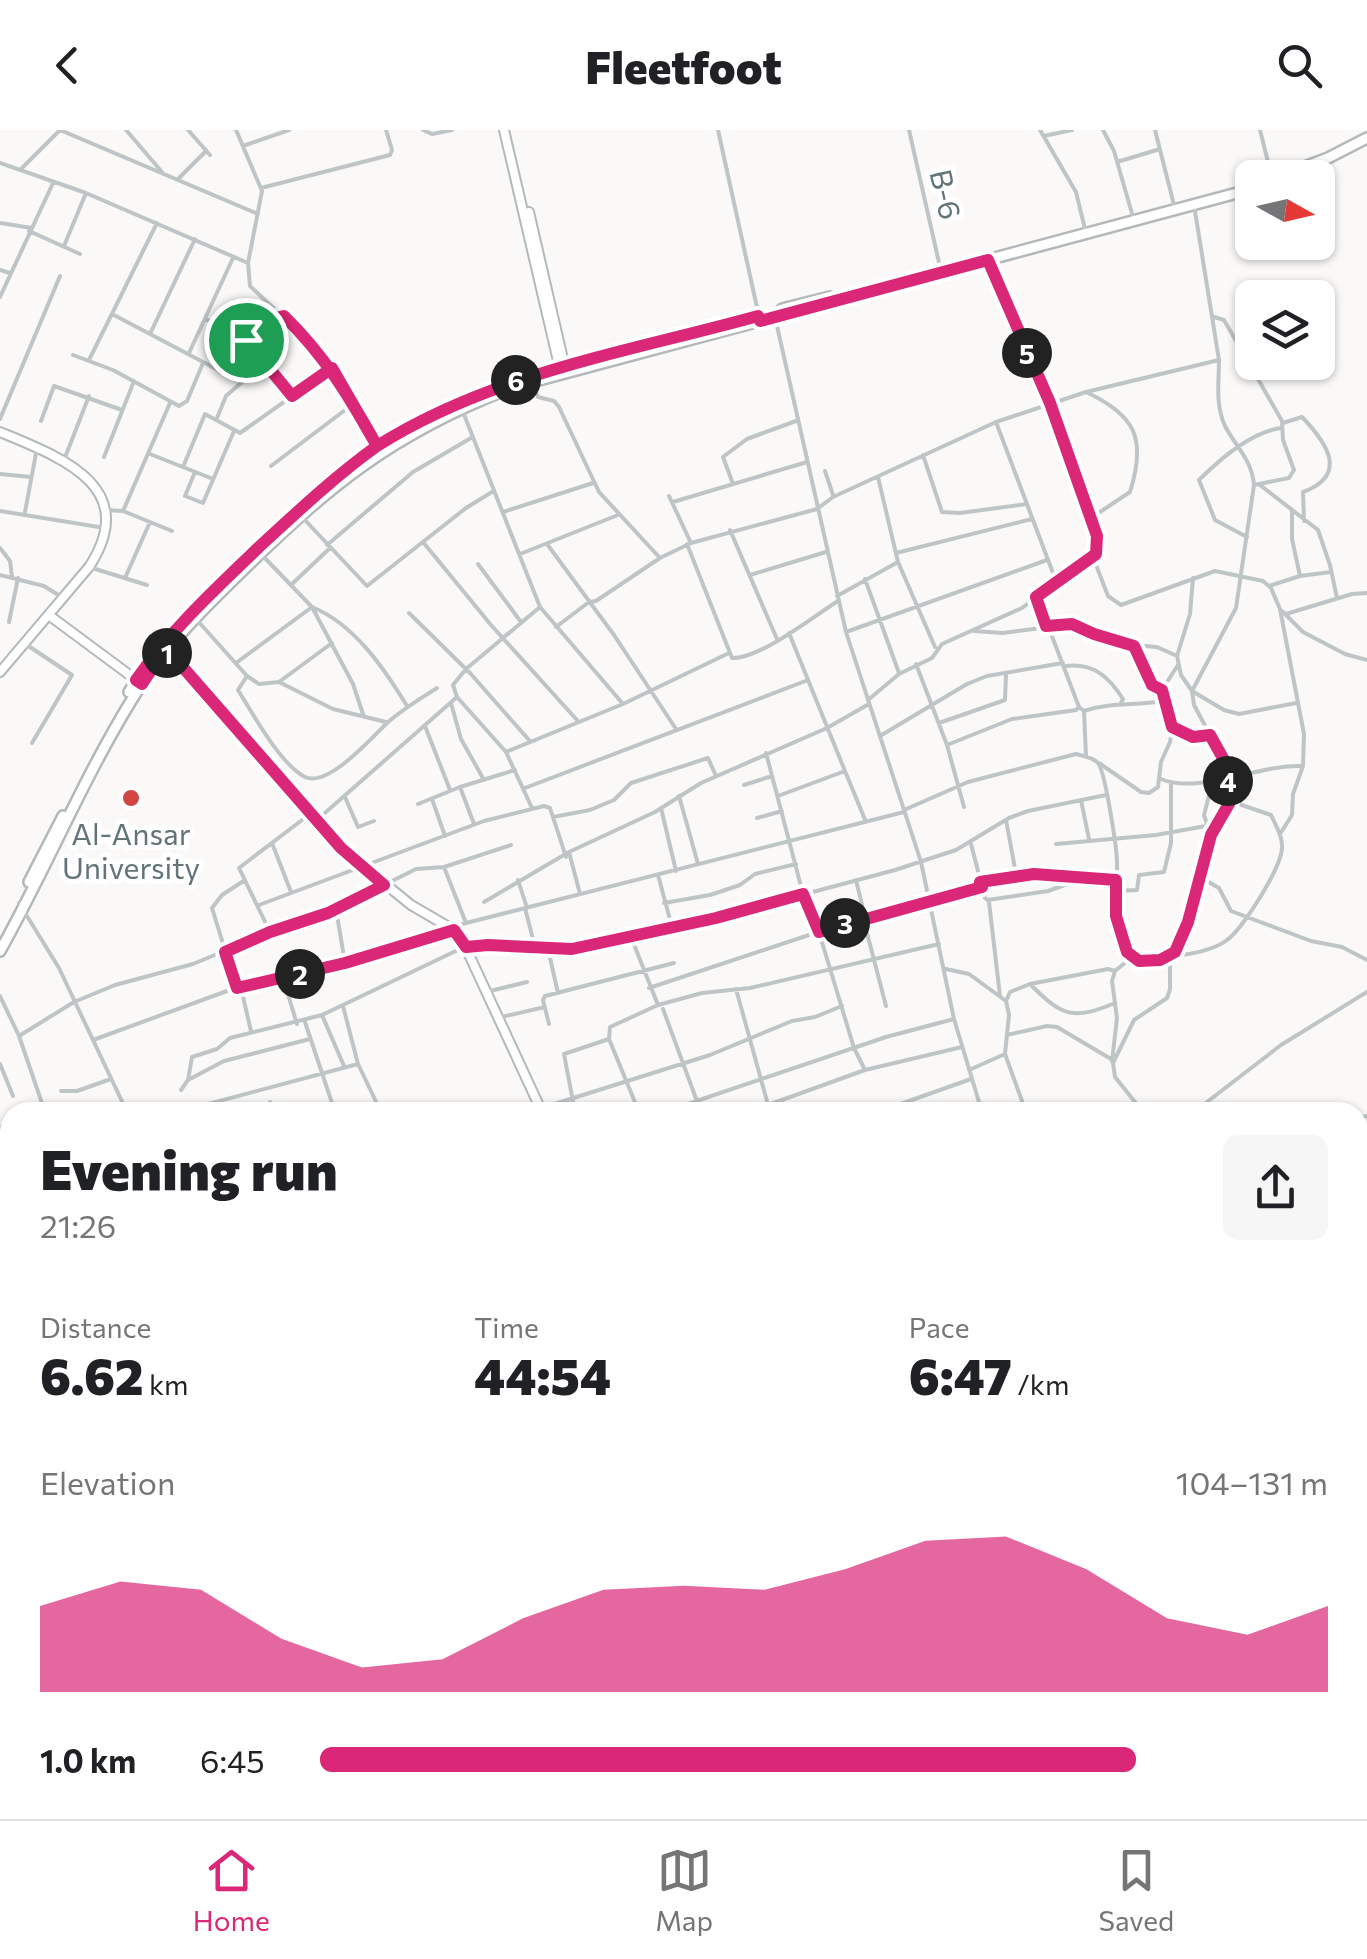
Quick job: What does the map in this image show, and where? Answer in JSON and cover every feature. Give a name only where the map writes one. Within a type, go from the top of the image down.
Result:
[{"type":"main road","points":[[1323,160],[1367,141]]},
{"type":"main road","points":[[1327,160],[1367,141]]},
{"type":"main road","points":[[0,938],[139,682],[182,622],[296,512],[377,446],[458,402],[514,381],[1235,190]]},
{"type":"main road","points":[[759,319],[1235,192]]},
{"type":"main road","points":[[139,682],[194,617],[260,553],[300,515],[384,448],[461,407],[563,370]]},
{"type":"main road","points":[[0,951],[20,905]]},
{"type":"street","points":[[21,169],[60,130],[259,214]]},
{"type":"street","points":[[126,130],[165,176]]},
{"type":"street","points":[[176,180],[208,153],[188,130]]},
{"type":"street","points":[[236,130],[261,188],[248,264],[250,286],[316,347],[377,446]]},
{"type":"street","points":[[243,146],[288,130]]},
{"type":"street","points":[[261,188],[390,155],[386,130]]},
{"type":"street","points":[[424,130],[432,134],[452,130]]},
{"type":"street","points":[[507,130],[563,370]]},
{"type":"street","points":[[718,130],[759,319]]},
{"type":"street","name":"B-6","points":[[909,130],[940,267]]},
{"type":"street","points":[[1040,130],[1076,192],[1086,229]]},
{"type":"street","points":[[1044,136],[1072,130]]},
{"type":"street","points":[[1103,130],[1133,217]]},
{"type":"street","points":[[1154,130],[1174,206]]},
{"type":"street","points":[[1260,130],[1269,160]]},
{"type":"street","points":[[1117,162],[1160,149]]},
{"type":"street","points":[[0,163],[86,194],[248,264]]},
{"type":"street","points":[[0,296],[54,181]]},
{"type":"street","points":[[64,246],[86,194]]},
{"type":"street","points":[[1192,691],[1232,619],[1256,484],[1220,411],[1214,316],[1194,205]]},
{"type":"street","points":[[0,223],[30,230],[80,254]]},
{"type":"street","points":[[89,360],[157,223]]},
{"type":"street","points":[[149,335],[195,239]]},
{"type":"street","points":[[188,354],[234,258]]},
{"type":"street","points":[[484,902],[518,880],[716,776],[827,728],[868,702],[899,674],[932,658],[936,649],[1003,618],[1093,558],[1098,546],[1092,517],[1050,403],[988,260]]},
{"type":"street","points":[[0,270],[10,272]]},
{"type":"street","points":[[0,419],[60,276]]},
{"type":"street","points":[[112,314],[240,382]]},
{"type":"street","points":[[246,340],[266,321],[284,316]]},
{"type":"street","points":[[1214,316],[1224,320],[1282,426],[1291,458],[1292,476],[1256,484]]},
{"type":"street","points":[[775,317],[846,632],[921,862],[954,1019],[979,1102]]},
{"type":"street","points":[[206,319],[246,340],[292,396]]},
{"type":"street","points":[[73,355],[178,406],[187,401],[204,363]]},
{"type":"street","points":[[556,627],[589,602],[689,543],[817,509],[922,455],[1050,403],[1219,360]]},
{"type":"street","points":[[217,419],[226,396],[265,362]]},
{"type":"street","points":[[183,467],[203,416],[209,414],[240,433],[332,368]]},
{"type":"street","points":[[104,457],[134,382]]},
{"type":"street","points":[[532,382],[538,397],[556,402],[594,483],[618,515],[660,558]]},
{"type":"street","points":[[41,421],[54,386],[122,410]]},
{"type":"street","points":[[1086,392],[1118,409],[1134,429],[1137,447],[1130,492],[1092,517]]},
{"type":"street","points":[[64,460],[88,396]]},
{"type":"street","points":[[122,511],[170,403]]},
{"type":"street","points":[[271,466],[352,404]]},
{"type":"street","points":[[461,407],[540,607],[623,704]]},
{"type":"street","points":[[1247,537],[1215,520],[1198,484],[1201,477],[1239,446],[1292,418],[1302,417],[1322,442],[1332,464],[1322,483],[1303,492],[1304,521]]},
{"type":"street","points":[[733,484],[724,457],[758,434],[798,421]]},
{"type":"street","points":[[996,422],[1058,583]]},
{"type":"street","points":[[195,472],[185,496],[206,501],[234,430]]},
{"type":"street","points":[[0,432],[64,460],[90,478],[104,510],[105,528],[89,567],[0,672]]},
{"type":"street","points":[[292,584],[413,472],[471,438]]},
{"type":"street","points":[[24,514],[38,448]]},
{"type":"street","points":[[150,454],[213,479]]},
{"type":"street","points":[[922,455],[942,512],[1027,504]]},
{"type":"street","points":[[673,502],[806,462]]},
{"type":"street","points":[[825,471],[834,497]]},
{"type":"street","points":[[0,474],[31,477]]},
{"type":"street","points":[[878,476],[898,562],[936,649]]},
{"type":"street","points":[[502,512],[594,483]]},
{"type":"street","points":[[1256,484],[1318,530],[1337,598]]},
{"type":"street","points":[[300,515],[367,586],[492,492]]},
{"type":"street","points":[[670,496],[729,654],[738,659],[789,632],[865,579],[898,562]]},
{"type":"street","points":[[104,510],[122,511],[172,532]]},
{"type":"street","points":[[1292,510],[1292,539],[1300,576]]},
{"type":"street","points":[[0,511],[105,528]]},
{"type":"street","points":[[520,554],[618,515]]},
{"type":"street","points":[[896,553],[1032,520]]},
{"type":"street","points":[[125,578],[150,522]]},
{"type":"street","points":[[730,530],[777,639]]},
{"type":"street","points":[[423,542],[502,638],[578,721]]},
{"type":"street","points":[[547,544],[652,690],[676,730]]},
{"type":"street","points":[[0,548],[10,561],[15,578],[9,622]]},
{"type":"street","points":[[748,576],[826,552]]},
{"type":"street","points":[[260,553],[312,606],[353,684],[364,717]]},
{"type":"street","points":[[1093,558],[1108,596],[1121,605],[1216,571],[1241,574],[1269,586],[1331,572]]},
{"type":"street","points":[[846,632],[1046,560]]},
{"type":"street","points":[[478,564],[521,622]]},
{"type":"street","points":[[89,567],[146,584]]},
{"type":"street","points":[[0,575],[44,586],[64,598]]},
{"type":"street","points":[[1112,1061],[1134,1020],[1167,998],[1168,968],[1188,922],[1211,835],[1230,802],[1224,760],[1194,705],[1192,691],[1178,664],[1190,614],[1192,578]]},
{"type":"street","points":[[865,579],[899,674]]},
{"type":"street","points":[[1269,586],[1280,609],[1304,729],[1303,766],[1293,794],[1292,815],[1280,834]]},
{"type":"street","points":[[1286,614],[1367,593]]},
{"type":"street","points":[[1036,597],[1082,709],[1086,756]]},
{"type":"street","points":[[236,663],[312,606]]},
{"type":"street","points":[[312,606],[330,614],[356,636],[408,708]]},
{"type":"street","points":[[532,808],[506,752],[457,697],[454,682],[540,607]]},
{"type":"street","points":[[1280,609],[1303,632],[1345,654],[1367,660]]},
{"type":"street","points":[[409,612],[529,740]]},
{"type":"street","points":[[50,616],[139,682]]},
{"type":"street","points":[[194,617],[259,684],[279,682],[332,643]]},
{"type":"street","points":[[970,631],[1003,633],[1072,624],[1094,634],[1134,646],[1158,647],[1177,656]]},
{"type":"street","points":[[789,632],[866,822]]},
{"type":"street","points":[[24,644],[72,675],[32,743]]},
{"type":"street","points":[[1134,646],[1152,685],[1162,690]]},
{"type":"street","points":[[164,651],[180,664],[313,817],[362,867],[454,930],[466,946],[537,1102]]},
{"type":"street","points":[[506,752],[623,704],[729,654]]},
{"type":"street","points":[[916,664],[940,723],[964,808]]},
{"type":"street","points":[[880,736],[967,684],[1064,664],[1103,674],[1110,679],[1121,702]]},
{"type":"street","points":[[93,1040],[239,988],[345,963],[526,908],[866,822],[904,811],[958,786],[1049,760],[1076,754],[1086,756],[1141,792],[1149,793],[1158,787],[1172,727],[1162,690],[1178,664]]},
{"type":"street","points":[[940,723],[1005,700],[1006,673]]},
{"type":"street","points":[[248,676],[238,690],[280,752],[310,779],[321,778],[349,759],[388,723],[437,688]]},
{"type":"street","points":[[525,788],[808,680]]},
{"type":"street","points":[[279,682],[310,700],[388,723]]},
{"type":"street","points":[[1192,691],[1224,710],[1239,714],[1297,702]]},
{"type":"street","points":[[270,932],[239,868],[242,863],[345,798],[457,697]]},
{"type":"street","points":[[947,744],[1012,720],[1121,702],[1140,705],[1164,701]]},
{"type":"street","points":[[451,703],[461,739],[484,780]]},
{"type":"street","points":[[425,726],[450,790]]},
{"type":"street","points":[[1172,727],[1193,737],[1210,735]]},
{"type":"street","points":[[766,753],[803,894],[819,932],[854,1048],[866,1070]]},
{"type":"street","points":[[553,817],[590,810],[614,800],[631,783],[708,758],[716,776]]},
{"type":"street","points":[[1099,763],[1114,838],[1116,916],[1127,952],[1126,962],[1115,971],[1112,981],[1117,1018],[1112,1061],[1116,1077],[1135,1102]]},
{"type":"street","points":[[1161,778],[1171,782],[1212,780],[1275,766],[1303,766]]},
{"type":"street","points":[[418,804],[460,786],[515,770]]},
{"type":"street","points":[[778,796],[845,771]]},
{"type":"street","points":[[744,785],[772,776]]},
{"type":"street","points":[[1211,835],[1206,826],[1205,804],[1212,780]]},
{"type":"street","points":[[1116,891],[1137,890],[1139,876],[1164,872],[1172,832],[1171,782]]},
{"type":"street","points":[[460,786],[475,824]]},
{"type":"street","points":[[181,1090],[188,1080],[192,1057],[217,1049],[230,1038],[305,1022],[466,946],[572,949],[631,937],[921,862],[971,843],[1006,820],[1106,795]]},
{"type":"street","points":[[679,796],[698,865]]},
{"type":"street","points":[[345,798],[358,826],[374,821]]},
{"type":"street","points":[[432,799],[445,836]]},
{"type":"street","points":[[1081,799],[1089,840]]},
{"type":"street","points":[[1127,952],[1139,961],[1160,960],[1226,941],[1270,882],[1283,848],[1280,834],[1268,812],[1230,802]]},
{"type":"street","points":[[258,904],[475,824],[546,806],[568,854],[580,894]]},
{"type":"street","points":[[661,808],[676,871]]},
{"type":"street","points":[[757,818],[782,811]]},
{"type":"street","points":[[1006,820],[1016,874]]},
{"type":"street","points":[[1056,844],[1206,826]]},
{"type":"street","points":[[272,843],[291,892]]},
{"type":"street","points":[[971,843],[988,900],[1000,996]]},
{"type":"street","points":[[20,1036],[74,1002],[133,979],[225,952],[336,909],[423,866],[444,867],[511,845]]},
{"type":"street","points":[[664,902],[710,896],[740,885],[755,874],[796,864]]},
{"type":"street","points":[[444,867],[466,924]]},
{"type":"street","points":[[649,988],[864,917],[1016,874],[1116,880]]},
{"type":"street","points":[[658,876],[672,926]]},
{"type":"street","points":[[988,900],[1048,891],[1090,876]]},
{"type":"street","points":[[1200,876],[1219,888],[1231,912],[1311,942],[1342,947],[1367,960]]},
{"type":"street","points":[[245,880],[222,895],[212,908],[251,1032]]},
{"type":"street","points":[[518,880],[535,948]]},
{"type":"street","points":[[856,880],[864,917]]},
{"type":"street","points":[[20,905],[44,940],[122,1102]]},
{"type":"street","points":[[336,909],[345,963]]},
{"type":"street","points":[[868,933],[886,1006]]},
{"type":"street","points":[[631,937],[698,1100]]},
{"type":"street","points":[[635,1102],[610,1039],[610,1027],[702,993],[830,970],[939,944]]},
{"type":"street","points":[[548,949],[558,994]]},
{"type":"street","points":[[549,1024],[543,997],[674,964]]},
{"type":"street","points":[[944,968],[969,974],[1006,1002]]},
{"type":"street","points":[[1022,1102],[1005,1054],[1006,1002],[1010,992],[1030,984],[1108,969],[1115,971]]},
{"type":"street","points":[[283,978],[297,1024]]},
{"type":"street","points":[[485,992],[527,982]]},
{"type":"street","points":[[1030,984],[1066,1013],[1090,1013],[1115,1003]]},
{"type":"street","points":[[736,989],[767,1102]]},
{"type":"street","points":[[1207,1102],[1282,1045],[1367,992]]},
{"type":"street","points":[[0,996],[20,1036],[42,1102]]},
{"type":"street","points":[[343,1006],[358,1064],[375,1102]]},
{"type":"street","points":[[559,1102],[842,1006]]},
{"type":"street","points":[[498,1018],[545,1007]]},
{"type":"street","points":[[322,1015],[345,1068]]},
{"type":"street","points":[[692,1102],[954,1019]]},
{"type":"street","points":[[305,1022],[331,1102]]},
{"type":"street","points":[[1006,1034],[1057,1027],[1112,1061]]},
{"type":"street","points":[[188,1080],[224,1060],[310,1039]]},
{"type":"street","points":[[574,1102],[564,1054],[610,1039]]},
{"type":"street","points":[[776,1102],[866,1070],[962,1047]]},
{"type":"street","points":[[969,1070],[1005,1054]]},
{"type":"street","points":[[0,1064],[13,1096]]},
{"type":"street","points":[[216,1102],[358,1064]]},
{"type":"street","points":[[905,1102],[971,1078]]},
{"type":"street","points":[[61,1091],[77,1091],[112,1080]]},
{"type":"place","name":"Al-Ansar University","points":[[131,798]]},
{"type":"route","points":[[246,340],[266,321],[284,316],[332,368],[377,446],[331,481],[216,588],[182,622],[136,680],[142,684],[164,651],[180,664],[244,742],[341,848],[384,885],[328,913],[225,952],[237,988],[345,963],[454,930],[466,947],[572,949],[716,918],[803,894],[819,932],[1016,874],[1072,874],[1116,880],[1116,916],[1127,952],[1139,961],[1160,960],[1175,952],[1188,922],[1211,835],[1230,802],[1224,760],[1210,735],[1193,737],[1172,727],[1162,690],[1152,685],[1134,646],[1072,624],[1046,626],[1036,597],[1096,554],[1097,536],[1050,403],[988,260],[760,321],[758,316],[540,373],[450,406],[377,446],[362,420],[332,368],[292,396],[246,340]]}]
